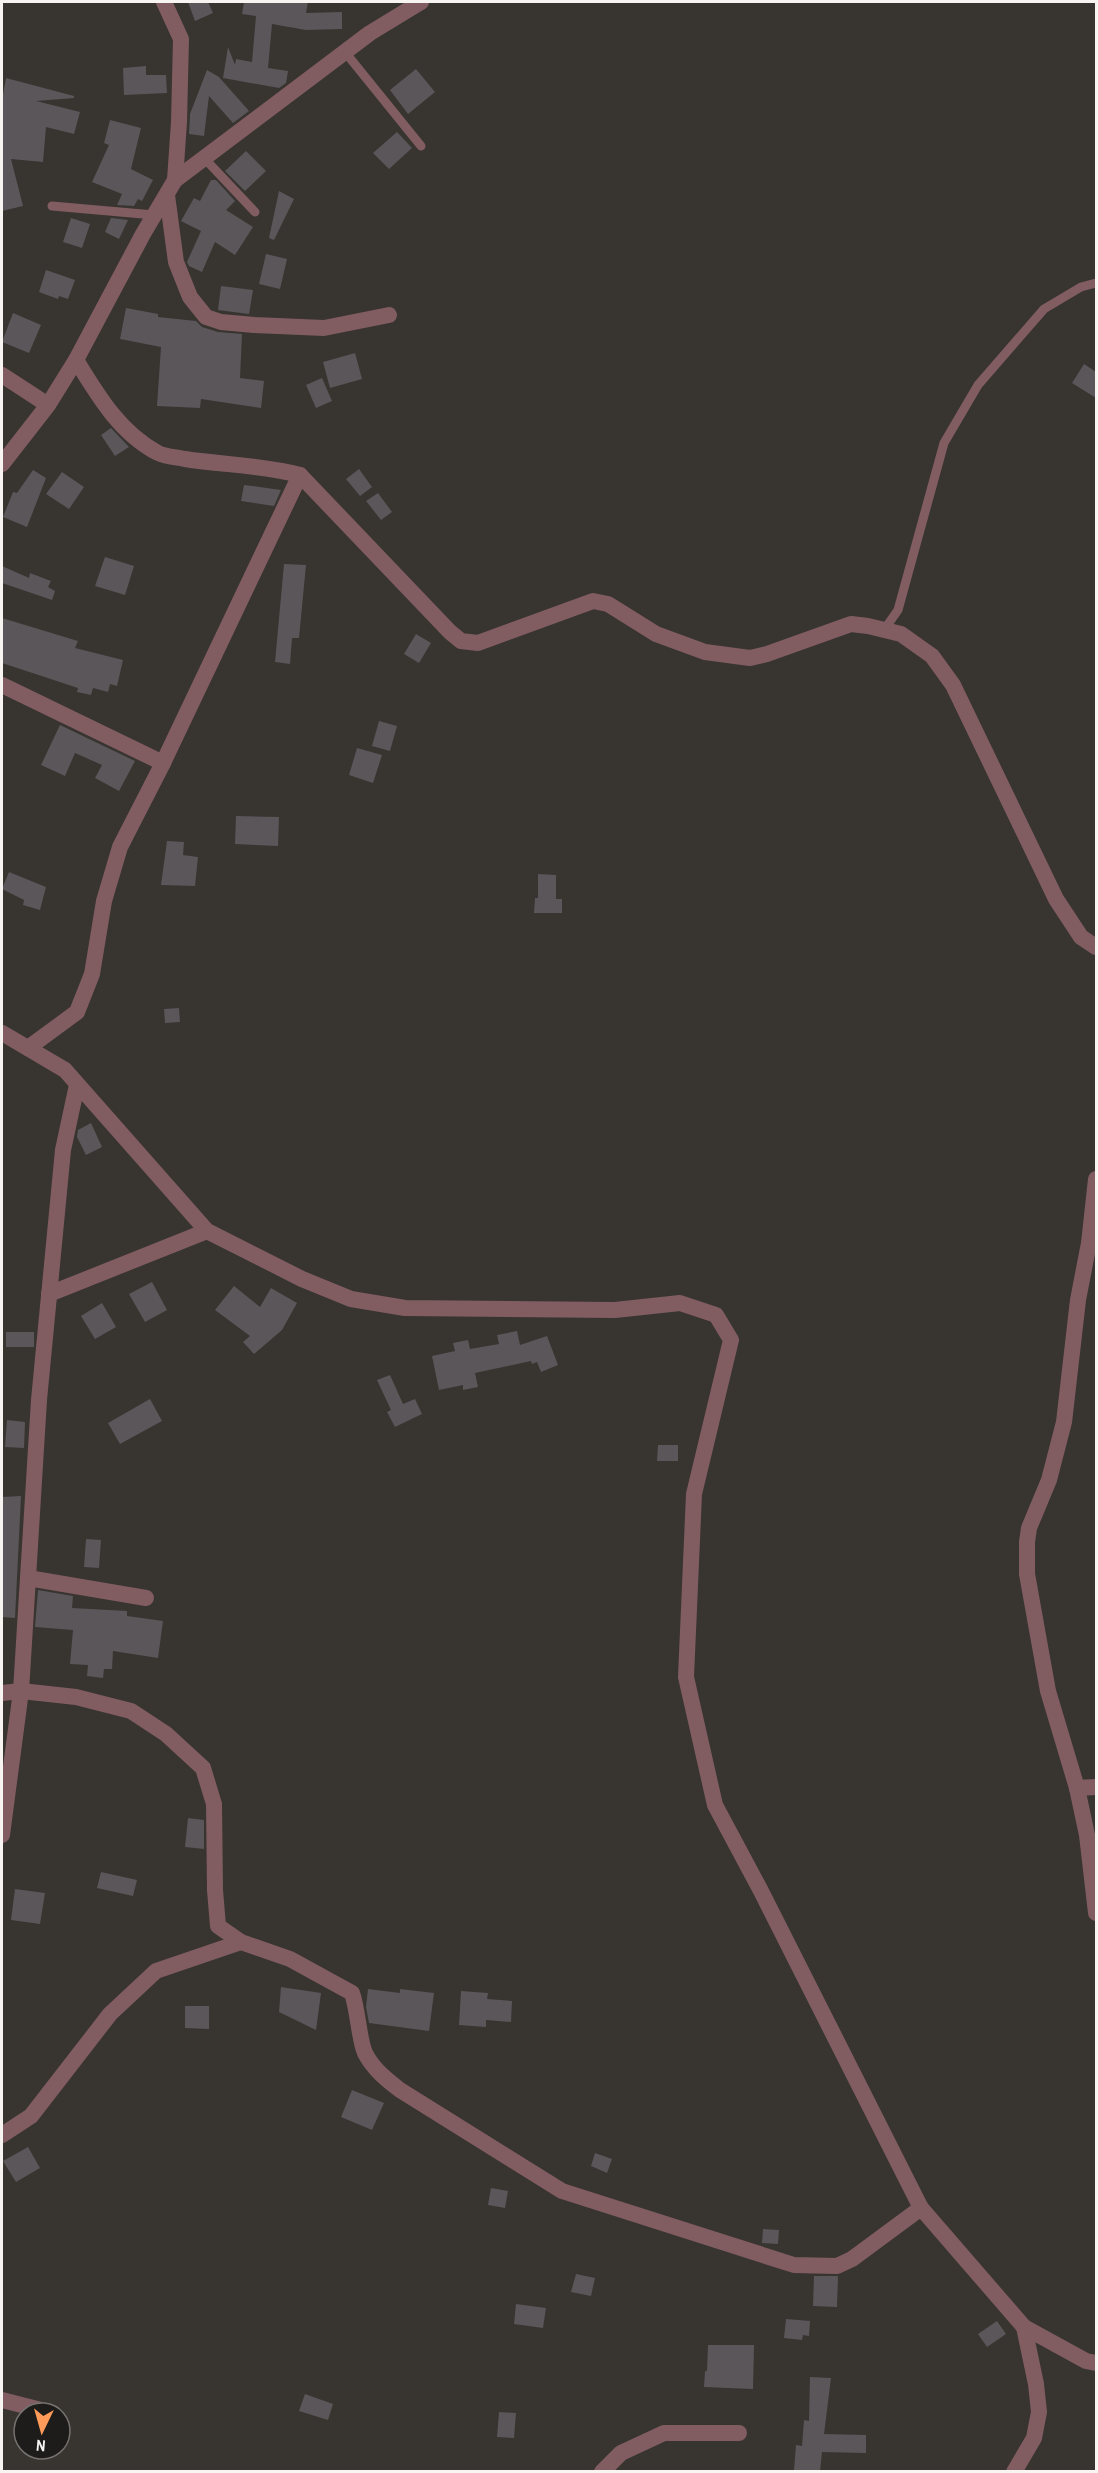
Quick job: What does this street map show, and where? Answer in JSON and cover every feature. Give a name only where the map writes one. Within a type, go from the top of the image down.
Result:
[{"type":"street","points":[[164,2],[181,39],[176,180]]},
{"type":"street","points":[[2,464],[48,405],[76,360],[154,215],[176,180],[370,33],[418,2]]},
{"type":"street","points":[[167,195],[176,262],[190,297],[206,317],[221,322],[324,328],[389,315]]},
{"type":"street","points":[[76,360],[105,407],[133,435],[160,454],[217,464],[272,467],[300,475],[461,641],[478,643],[593,601],[608,604],[656,634],[705,652],[750,658],[851,624],[901,634],[932,656],[953,685],[1056,899],[1081,937],[1096,947]]},
{"type":"street","points":[[2,375],[48,405]]},
{"type":"street","points":[[28,1048],[77,1012],[92,974],[104,901],[120,848],[163,764],[300,475]]},
{"type":"street","points":[[2,685],[163,764]]},
{"type":"street","points":[[2,1033],[65,1070],[207,1231],[302,1279],[351,1299],[405,1308],[615,1310],[680,1303],[716,1315],[731,1340],[694,1494],[686,1677],[715,1805],[761,1891],[921,2208],[1024,2327],[1086,2361],[1096,2363]]},
{"type":"street","points":[[2,1835],[21,1691],[39,1400],[63,1150],[78,1085]]},
{"type":"street","points":[[1096,1179],[1089,1243],[1078,1300],[1064,1422],[1049,1480],[1029,1528],[1027,1542],[1027,1574],[1048,1690],[1077,1788],[1087,1834],[1096,1913]]},
{"type":"street","points":[[49,1294],[207,1231]]},
{"type":"street","points":[[28,1578],[146,1598]]},
{"type":"street","points":[[2,1693],[21,1691],[76,1697],[131,1711],[166,1734],[203,1768],[214,1804],[215,1890],[218,1926],[241,1941],[290,1959],[352,1993],[358,2011],[364,2052],[378,2073],[400,2090],[562,2191],[794,2265],[837,2266],[852,2259],[921,2208]]},
{"type":"street","points":[[1077,1788],[1096,1787]]},
{"type":"street","points":[[2,2135],[31,2115],[110,2014],[156,1971],[241,1941]]},
{"type":"street","points":[[1014,2472],[1034,2438],[1039,2412],[1036,2384],[1024,2327]]},
{"type":"street","points":[[602,2472],[621,2453],[664,2433],[739,2433]]},
{"type":"lane","points":[[345,52],[421,146]]},
{"type":"lane","points":[[205,159],[255,212]]},
{"type":"lane","points":[[52,206],[154,215]]},
{"type":"lane","points":[[884,630],[898,610],[944,443],[978,385],[1044,309],[1081,287],[1096,283]]},
{"type":"building","points":[[188,2],[208,2],[213,13],[195,21]]},
{"type":"building","points":[[244,2],[308,2],[306,13],[342,12],[342,29],[306,30],[272,24],[268,68],[288,71],[286,83],[279,88],[223,78],[228,47],[235,65],[236,59],[252,62],[256,16],[242,14]]},
{"type":"building","points":[[146,66],[146,75],[166,75],[167,93],[124,95],[123,68]]},
{"type":"building","points":[[416,69],[435,92],[408,114],[390,90]]},
{"type":"building","points":[[207,70],[219,77],[249,111],[233,123],[209,96],[204,136],[189,134],[190,114]]},
{"type":"building","points":[[6,78],[74,96],[74,98],[36,101],[80,112],[74,134],[46,127],[43,162],[11,159],[23,206],[2,211],[2,100]]},
{"type":"building","points":[[110,120],[141,128],[131,169],[153,180],[142,201],[138,199],[134,206],[117,205],[122,194],[92,182],[109,145],[104,143]]},
{"type":"building","points":[[397,132],[412,148],[389,169],[373,153]]},
{"type":"building","points":[[246,151],[266,171],[245,191],[225,171]]},
{"type":"building","points":[[211,180],[216,180],[235,201],[226,210],[253,227],[235,255],[215,242],[202,272],[189,266],[187,262],[201,231],[181,221],[194,198],[200,201]]},
{"type":"building","points":[[279,191],[294,199],[274,240],[269,238]]},
{"type":"building","points":[[71,218],[90,224],[82,248],[63,242]]},
{"type":"building","points":[[111,218],[128,220],[119,239],[105,232]]},
{"type":"building","points":[[266,254],[287,259],[280,289],[259,284]]},
{"type":"building","points":[[46,270],[75,280],[68,299],[59,296],[58,299],[39,292]]},
{"type":"building","points":[[221,286],[253,290],[249,314],[218,310]]},
{"type":"building","points":[[126,308],[158,314],[158,317],[196,321],[202,327],[218,332],[242,334],[240,378],[264,381],[261,408],[201,399],[200,408],[157,406],[161,347],[120,339]]},
{"type":"building","points":[[13,313],[41,325],[29,353],[2,342]]},
{"type":"building","points":[[355,353],[362,379],[330,388],[323,362]]},
{"type":"building","points":[[1084,364],[1096,372],[1096,398],[1072,383]]},
{"type":"building","points":[[322,378],[332,401],[316,408],[306,385]]},
{"type":"building","points":[[111,428],[129,447],[115,456],[101,435]]},
{"type":"building","points":[[359,469],[372,487],[360,496],[346,479]]},
{"type":"building","points":[[33,470],[46,478],[27,527],[3,517],[13,492],[17,493]]},
{"type":"building","points":[[62,472],[84,487],[69,509],[46,494]]},
{"type":"building","points":[[244,485],[281,490],[274,506],[241,501]]},
{"type":"building","points":[[378,493],[392,512],[381,520],[366,501]]},
{"type":"building","points":[[105,557],[134,566],[125,595],[95,586]]},
{"type":"building","points":[[284,564],[306,565],[299,638],[292,638],[290,664],[275,662]]},
{"type":"building","points":[[2,566],[29,578],[30,573],[51,581],[48,587],[55,591],[52,600],[2,583]]},
{"type":"building","points":[[2,618],[78,641],[75,648],[123,660],[117,686],[110,684],[108,692],[93,688],[91,695],[77,692],[78,688],[2,663]]},
{"type":"building","points":[[416,634],[431,643],[419,663],[404,654]]},
{"type":"building","points":[[379,721],[397,726],[390,751],[372,746]]},
{"type":"building","points":[[60,725],[135,761],[119,791],[95,778],[102,765],[75,753],[65,776],[41,765]]},
{"type":"building","points":[[357,748],[382,755],[373,783],[349,775]]},
{"type":"building","points":[[236,816],[279,817],[278,846],[235,844]]},
{"type":"building","points":[[167,841],[184,842],[183,855],[198,857],[195,886],[161,885]]},
{"type":"building","points":[[9,872],[46,887],[40,910],[23,905],[24,900],[2,889]]},
{"type":"building","points":[[538,874],[556,875],[556,899],[562,899],[562,913],[534,913],[535,898],[538,898]]},
{"type":"building","points":[[179,1008],[180,1022],[165,1023],[164,1009]]},
{"type":"building","points":[[91,1123],[102,1147],[86,1155],[77,1137],[78,1130]]},
{"type":"building","points":[[152,1282],[167,1310],[145,1322],[129,1294]]},
{"type":"building","points":[[234,1286],[260,1307],[271,1288],[297,1303],[282,1330],[254,1354],[243,1342],[250,1336],[215,1310]]},
{"type":"building","points":[[102,1303],[116,1327],[95,1339],[81,1316]]},
{"type":"building","points":[[517,1331],[520,1345],[547,1336],[558,1365],[541,1372],[537,1362],[532,1364],[531,1361],[475,1373],[478,1387],[463,1390],[463,1385],[439,1390],[432,1356],[455,1351],[453,1343],[468,1340],[470,1349],[499,1344],[497,1335]]},
{"type":"building","points":[[6,1332],[34,1332],[34,1347],[6,1347]]},
{"type":"building","points":[[390,1375],[403,1404],[415,1399],[422,1414],[395,1427],[387,1412],[391,1410],[377,1380]]},
{"type":"building","points":[[150,1399],[162,1421],[120,1444],[108,1423]]},
{"type":"building","points":[[7,1420],[25,1422],[24,1448],[5,1447]]},
{"type":"building","points":[[658,1445],[678,1445],[678,1461],[657,1461]]},
{"type":"building","points":[[21,1496],[15,1618],[2,1617],[2,1497]]},
{"type":"building","points":[[86,1539],[101,1540],[99,1568],[84,1567]]},
{"type":"building","points":[[38,1590],[73,1596],[72,1608],[127,1611],[127,1616],[163,1621],[158,1658],[113,1651],[112,1669],[104,1669],[103,1678],[87,1676],[88,1665],[70,1664],[73,1630],[35,1627]]},
{"type":"building","points":[[188,1818],[204,1820],[204,1849],[185,1847]]},
{"type":"building","points":[[101,1872],[137,1880],[133,1896],[97,1888]]},
{"type":"building","points":[[15,1889],[45,1893],[40,1924],[11,1920]]},
{"type":"building","points":[[281,1987],[321,1993],[316,2030],[279,2012]]},
{"type":"building","points":[[368,1989],[400,1993],[400,1989],[434,1993],[429,2031],[369,2023],[366,2007]]},
{"type":"building","points":[[461,1991],[488,1993],[487,1999],[512,2001],[511,2022],[486,2020],[486,2027],[459,2025]]},
{"type":"building","points":[[185,2006],[209,2006],[209,2029],[185,2028]]},
{"type":"building","points":[[352,2090],[384,2103],[372,2130],[341,2117]]},
{"type":"building","points":[[28,2147],[40,2168],[16,2182],[3,2161]]},
{"type":"building","points":[[595,2153],[612,2159],[607,2173],[591,2166]]},
{"type":"building","points":[[491,2188],[508,2191],[505,2208],[488,2205]]},
{"type":"building","points":[[763,2229],[779,2230],[778,2244],[762,2243]]},
{"type":"building","points":[[576,2274],[595,2278],[591,2296],[571,2292]]},
{"type":"building","points":[[814,2276],[838,2276],[837,2307],[813,2306]]},
{"type":"building","points":[[516,2304],[546,2308],[543,2328],[514,2324]]},
{"type":"building","points":[[786,2319],[810,2321],[809,2336],[803,2335],[802,2340],[784,2338]]},
{"type":"building","points":[[997,2321],[1006,2334],[987,2347],[978,2334]]},
{"type":"building","points":[[708,2345],[754,2345],[753,2389],[704,2387]]},
{"type":"building","points":[[810,2377],[831,2378],[824,2434],[866,2435],[866,2453],[822,2452],[820,2472],[794,2470],[796,2445],[802,2446],[804,2420],[809,2421]]},
{"type":"building","points":[[305,2394],[333,2404],[328,2420],[299,2411]]},
{"type":"building","points":[[499,2412],[516,2413],[514,2438],[497,2437]]}]
